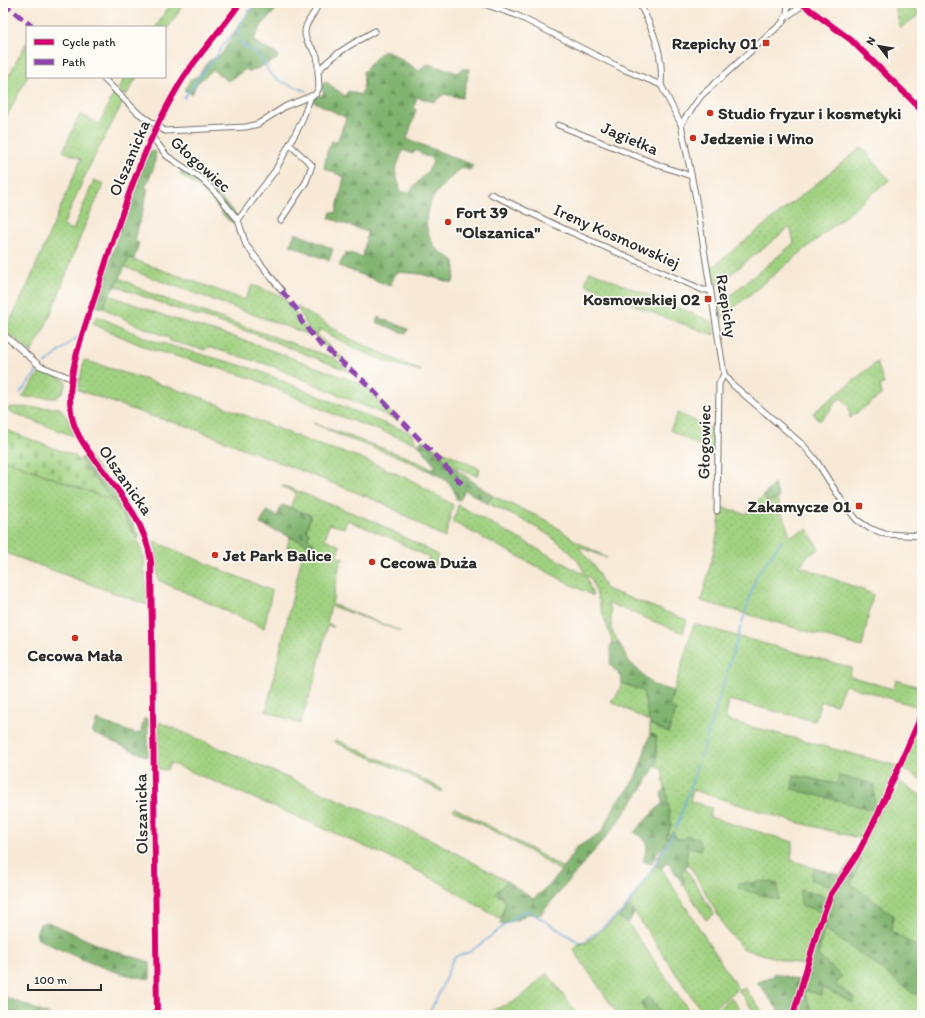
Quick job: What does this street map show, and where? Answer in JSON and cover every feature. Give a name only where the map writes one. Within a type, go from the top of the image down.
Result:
[{"type":"street","name":"Olszanicka","points":[[157,1015],[151,561],[147,540],[138,520],[86,447],[76,430],[71,408],[73,379],[80,345],[119,219],[152,138],[169,102],[188,71],[240,3]]},
{"type":"street","points":[[103,78],[138,113],[165,131],[174,132],[246,127],[258,124],[286,106],[316,94],[319,87],[317,56],[306,41],[305,31],[306,24],[316,9],[318,3]]},
{"type":"street","points":[[481,3],[516,14],[623,69],[661,85],[661,59],[657,43],[639,3]]},
{"type":"street","points":[[785,18],[788,3]]},
{"type":"street","points":[[681,124],[701,96],[802,4],[851,40],[920,108],[922,107]]},
{"type":"street","points":[[318,71],[330,59],[375,31]]},
{"type":"street","name":"Rzepichy","points":[[661,85],[681,124],[724,374]]},
{"type":"street","points":[[238,220],[275,171],[290,145],[311,96]]},
{"type":"street","name":"Jagiełka","points":[[558,125],[664,168],[691,176]]},
{"type":"street","name":"Głogowiec","points":[[152,138],[167,156],[203,180],[238,220],[246,245],[282,291]]},
{"type":"street","points":[[281,220],[306,182],[312,165],[290,145]]},
{"type":"street","name":"Ireny Kosmowskiej","points":[[491,194],[600,245],[703,290],[710,290]]},
{"type":"street","points":[[3,334],[40,366],[73,379]]},
{"type":"street","points":[[724,374],[733,385],[803,445],[812,455],[844,504],[857,520],[869,528],[885,534],[922,536]]},
{"type":"street","name":"Głogowiec","points":[[718,511],[719,384],[724,374]]},
{"type":"green space","points":[[171,3],[184,3],[166,31],[166,26],[157,26]]},
{"type":"green space","points":[[257,3],[282,3],[262,25],[253,41],[278,55],[277,59],[250,72],[246,69],[228,81],[213,70],[197,83],[192,94],[184,90],[191,79],[198,76],[209,61],[222,54],[238,26]]},
{"type":"green space","points":[[894,3],[913,3],[919,15],[900,28]]},
{"type":"green space","points":[[26,44],[26,78],[3,124],[3,86]]},
{"type":"green space","points":[[383,51],[388,51],[419,71],[428,64],[458,73],[462,69],[470,69],[462,98],[444,94],[434,102],[417,97],[414,107],[416,110],[407,139],[473,165],[470,170],[462,168],[440,188],[430,203],[427,212],[426,222],[433,245],[440,252],[454,260],[455,271],[453,283],[421,274],[396,272],[390,286],[339,266],[346,252],[363,257],[367,232],[329,218],[331,212],[336,213],[344,177],[324,168],[327,152],[332,141],[337,142],[346,118],[311,100],[324,94],[321,86],[325,81],[345,96],[348,91],[361,95],[364,84],[363,72]],"holes":[[[403,150],[413,154],[416,150],[424,156],[430,157],[433,162],[428,171],[408,193],[401,191],[395,171]]]},
{"type":"green space","points":[[124,78],[136,78],[125,97],[118,89]]},
{"type":"green space","points":[[115,91],[123,102],[88,169],[63,226],[73,230],[94,180],[104,184],[83,231],[46,325],[31,353],[5,331],[27,287],[81,159],[63,151],[80,114],[99,124]]},
{"type":"green space","points":[[862,147],[889,180],[719,320],[716,307],[794,243],[790,227],[713,288],[711,268]]},
{"type":"green space","points":[[150,151],[156,152],[154,167],[145,188],[148,189],[135,241],[139,243],[134,259],[129,258],[116,286],[109,295],[103,308],[95,306],[135,184]]},
{"type":"green space","points":[[182,168],[202,177],[238,217],[236,224],[225,216],[210,198],[180,175]]},
{"type":"green space","points":[[295,233],[333,249],[329,261],[290,245]]},
{"type":"green space","points":[[129,258],[245,300],[252,285],[284,297],[310,335],[125,267]]},
{"type":"green space","points":[[590,271],[713,322],[714,335],[658,315],[585,284]]},
{"type":"green space","points":[[120,278],[145,291],[166,299],[334,358],[353,373],[255,334],[171,307],[116,286]]},
{"type":"green space","points":[[109,295],[168,317],[252,343],[364,385],[399,421],[272,366],[208,347],[205,350],[170,341],[168,337],[137,325],[103,308]]},
{"type":"green space","points":[[296,306],[353,340],[421,371],[390,363],[357,350],[320,329],[317,335],[347,362],[345,364],[310,331]]},
{"type":"green space","points":[[97,316],[151,340],[257,370],[383,423],[410,432],[418,444],[333,414],[254,379],[149,349],[93,324]]},
{"type":"green space","points":[[378,317],[408,329],[406,334],[376,322]]},
{"type":"green space","points":[[84,360],[203,398],[313,443],[359,457],[413,481],[453,505],[445,538],[383,503],[187,426],[151,416],[78,390]]},
{"type":"green space","points":[[877,362],[884,384],[880,385],[882,394],[850,418],[849,407],[842,398],[834,402],[835,403],[830,411],[819,421],[813,413]]},
{"type":"green space","points":[[42,370],[65,380],[66,384],[62,393],[56,398],[22,397]]},
{"type":"green space","points":[[9,407],[60,408],[69,421],[73,436],[8,411]]},
{"type":"green space","points":[[678,413],[716,431],[715,454],[670,430]]},
{"type":"green space","points":[[313,423],[409,458],[428,467],[427,470],[407,460],[343,437]]},
{"type":"green space","points":[[3,429],[75,456],[114,501],[3,459]]},
{"type":"green space","points":[[423,440],[449,464],[493,496],[487,503],[465,490],[460,500],[456,499],[455,493],[450,484],[427,470],[428,467],[434,469],[435,465],[418,444]]},
{"type":"green space","points":[[428,444],[480,469],[477,476],[449,464]]},
{"type":"green space","points":[[88,455],[116,493],[140,537],[137,539],[114,501],[80,459]]},
{"type":"green space","points":[[3,459],[114,501],[137,539],[144,558],[147,605],[3,552]]},
{"type":"green space","points":[[774,484],[779,497],[767,502],[764,495]]},
{"type":"green space","points":[[281,486],[373,521],[438,555],[433,568],[426,566],[429,558],[393,539],[347,520],[344,528],[329,524],[325,539],[340,546],[336,556],[344,559],[340,563],[332,604],[400,631],[331,606],[327,622],[334,627],[327,626],[315,679],[300,724],[266,711],[302,556],[287,547],[290,537],[312,546],[306,531],[311,515],[290,508],[296,493]]},
{"type":"green space","points":[[764,495],[767,502],[777,499],[790,536],[807,529],[819,549],[806,557],[800,566],[873,594],[862,647],[701,601],[715,543],[721,507],[746,514]]},
{"type":"green space","points":[[493,496],[548,521],[576,541],[607,558],[580,547],[579,548],[595,567],[606,589],[687,620],[683,633],[608,603],[611,611],[611,629],[619,643],[613,644],[591,578],[586,576],[593,596],[453,522],[458,505],[585,575],[579,563],[557,541],[529,523],[487,503]]},
{"type":"green space","points":[[282,505],[311,515],[306,531],[309,532],[308,538],[314,543],[312,546],[260,524],[267,511],[277,516]]},
{"type":"green space","points":[[153,541],[272,591],[264,628],[158,580],[156,550]]},
{"type":"green space","points":[[694,624],[852,668],[849,676],[893,689],[896,680],[922,688],[922,708],[845,685],[836,705],[821,701],[815,721],[729,700],[726,716],[727,720],[897,766],[877,812],[863,839],[788,820],[693,790],[690,801],[712,808],[709,817],[793,842],[791,860],[814,868],[811,880],[833,886],[828,897],[800,890],[822,912],[805,966],[743,949],[726,929],[686,859],[688,847],[702,850],[683,839],[666,838],[671,825],[662,769],[655,765],[657,758],[656,736],[650,734],[650,724],[668,733],[676,711],[669,707]],"holes":[[[794,775],[836,784],[792,789]]]},
{"type":"green space","points":[[619,643],[629,661],[653,685],[673,691],[669,706],[676,711],[668,733],[650,724],[643,691],[622,683],[621,676],[610,664],[610,645]]},
{"type":"green space","points":[[622,683],[643,691],[650,722],[611,701],[618,693]]},
{"type":"green space","points":[[922,717],[922,780],[901,768]]},
{"type":"green space","points":[[144,718],[148,720],[148,757],[92,733],[97,720],[136,734],[141,732]]},
{"type":"green space","points":[[159,722],[432,840],[507,881],[496,893],[506,902],[500,919],[441,883],[402,863],[284,811],[170,763],[167,770],[158,769]]},
{"type":"green space","points":[[650,734],[656,736],[657,762],[645,784],[616,825],[540,915],[527,914],[517,920],[500,924],[506,902],[496,893],[507,881],[533,899],[549,886],[576,848],[602,832],[617,801],[627,791],[635,778]]},
{"type":"green space","points":[[336,740],[398,767],[442,789],[442,792],[397,769],[334,742]]},
{"type":"green space","points":[[794,775],[836,784],[839,776],[874,784],[874,810],[792,789]]},
{"type":"green space","points":[[896,780],[922,796],[922,950],[891,931],[851,884],[861,860],[855,860]]},
{"type":"green space","points":[[666,788],[671,825],[666,838],[668,838],[673,831],[677,839],[683,839],[687,836],[698,838],[702,850],[688,847],[686,859],[688,864],[681,873],[685,882],[683,884],[668,862],[661,868],[655,864],[662,849],[660,848],[651,864],[643,861],[647,848],[646,841],[634,832],[663,802],[661,793]]},
{"type":"green space","points":[[455,808],[510,837],[563,868],[561,871],[509,839],[453,810]]},
{"type":"green space","points":[[862,859],[851,884],[893,915],[891,931],[922,950],[922,995],[912,993],[862,954],[824,929],[818,956],[842,976],[835,985],[855,998],[853,1003],[822,987],[821,995],[809,991],[803,991],[814,1015],[782,1015],[757,982],[773,977],[774,973],[801,981],[822,912],[801,905],[800,890],[828,897],[833,886],[811,880],[814,868],[840,875],[851,860]]},
{"type":"green space","points":[[655,864],[661,868],[738,989],[716,1006],[708,1015],[704,1015],[629,906]]},
{"type":"green space","points":[[685,867],[714,914],[706,920],[683,884],[685,882],[681,873]]},
{"type":"green space","points":[[766,881],[778,884],[778,900],[738,888],[739,884]]},
{"type":"green space","points":[[629,906],[635,913],[628,923],[618,917]]},
{"type":"green space","points":[[618,917],[628,923],[692,1015],[663,1015],[650,996],[640,1003],[648,1015],[618,1015],[573,949],[577,945],[587,942]]},
{"type":"green space","points":[[48,922],[107,949],[150,962],[150,979],[135,977],[106,969],[38,939],[36,934],[40,924]]},
{"type":"green space","points":[[824,929],[922,995],[922,1015],[844,1015],[836,1010],[830,1015],[814,1015],[803,991],[809,991],[821,995],[822,987],[855,999],[835,985],[827,965],[818,956]]},
{"type":"green space","points":[[547,973],[578,1015],[481,1015],[513,1002],[527,992]]},
{"type":"green space","points":[[745,988],[765,1015],[756,1015],[739,991]]},
{"type":"green space","points":[[650,996],[663,1015],[648,1015],[640,1003]]},
{"type":"green space","points":[[6,997],[50,1015],[16,1015],[3,1009]]},
{"type":"green space","points":[[731,997],[744,1015],[711,1015]]},
{"type":"waterway","points":[[184,98],[206,68],[214,60],[223,45],[240,25],[254,3]]},
{"type":"waterway","points":[[240,26],[240,42],[261,58],[272,76],[286,84],[307,91]]},
{"type":"waterway","points":[[45,364],[78,336]]},
{"type":"waterway","points":[[20,393],[40,368]]},
{"type":"waterway","points":[[727,672],[757,574],[782,541]]},
{"type":"waterway","points":[[700,758],[726,676]]},
{"type":"waterway","points":[[676,829],[699,761]]},
{"type":"waterway","points":[[428,1015],[439,994],[453,959],[477,947],[519,914],[527,910],[580,943],[584,942],[624,910],[660,858],[673,833]]},
{"type":"marked path","points":[[3,3],[32,26]]},
{"type":"marked path","points":[[282,291],[298,311],[301,321],[319,343],[365,382],[463,485]]},
{"type":"cycle path","points":[[157,1015],[151,561],[148,546],[137,520],[77,432],[70,406],[70,389],[76,355],[81,338],[132,186],[153,134],[165,109],[186,74],[240,3]]},
{"type":"cycle path","points":[[801,3],[851,40],[920,108],[922,107]]},
{"type":"cycle path","points":[[793,1015],[818,929],[831,894],[857,855],[878,814],[922,714]]},
{"type":"place","name":"Rzepichy 01","points":[[766,43]]},
{"type":"place","name":"Studio fryzur i kosmetyki","points":[[710,113]]},
{"type":"place","name":"Jedzenie i Wino","points":[[693,138]]},
{"type":"place","name":"Fort 39 \"Olszanica\"","points":[[448,222]]},
{"type":"place","name":"Kosmowskiej 02","points":[[708,299]]},
{"type":"place","name":"Zakamycze 01","points":[[859,506]]},
{"type":"place","name":"Jet Park Balice","points":[[215,555]]},
{"type":"place","name":"Cecowa Duża","points":[[372,562]]},
{"type":"place","name":"Cecowa Mała","points":[[75,638]]}]
